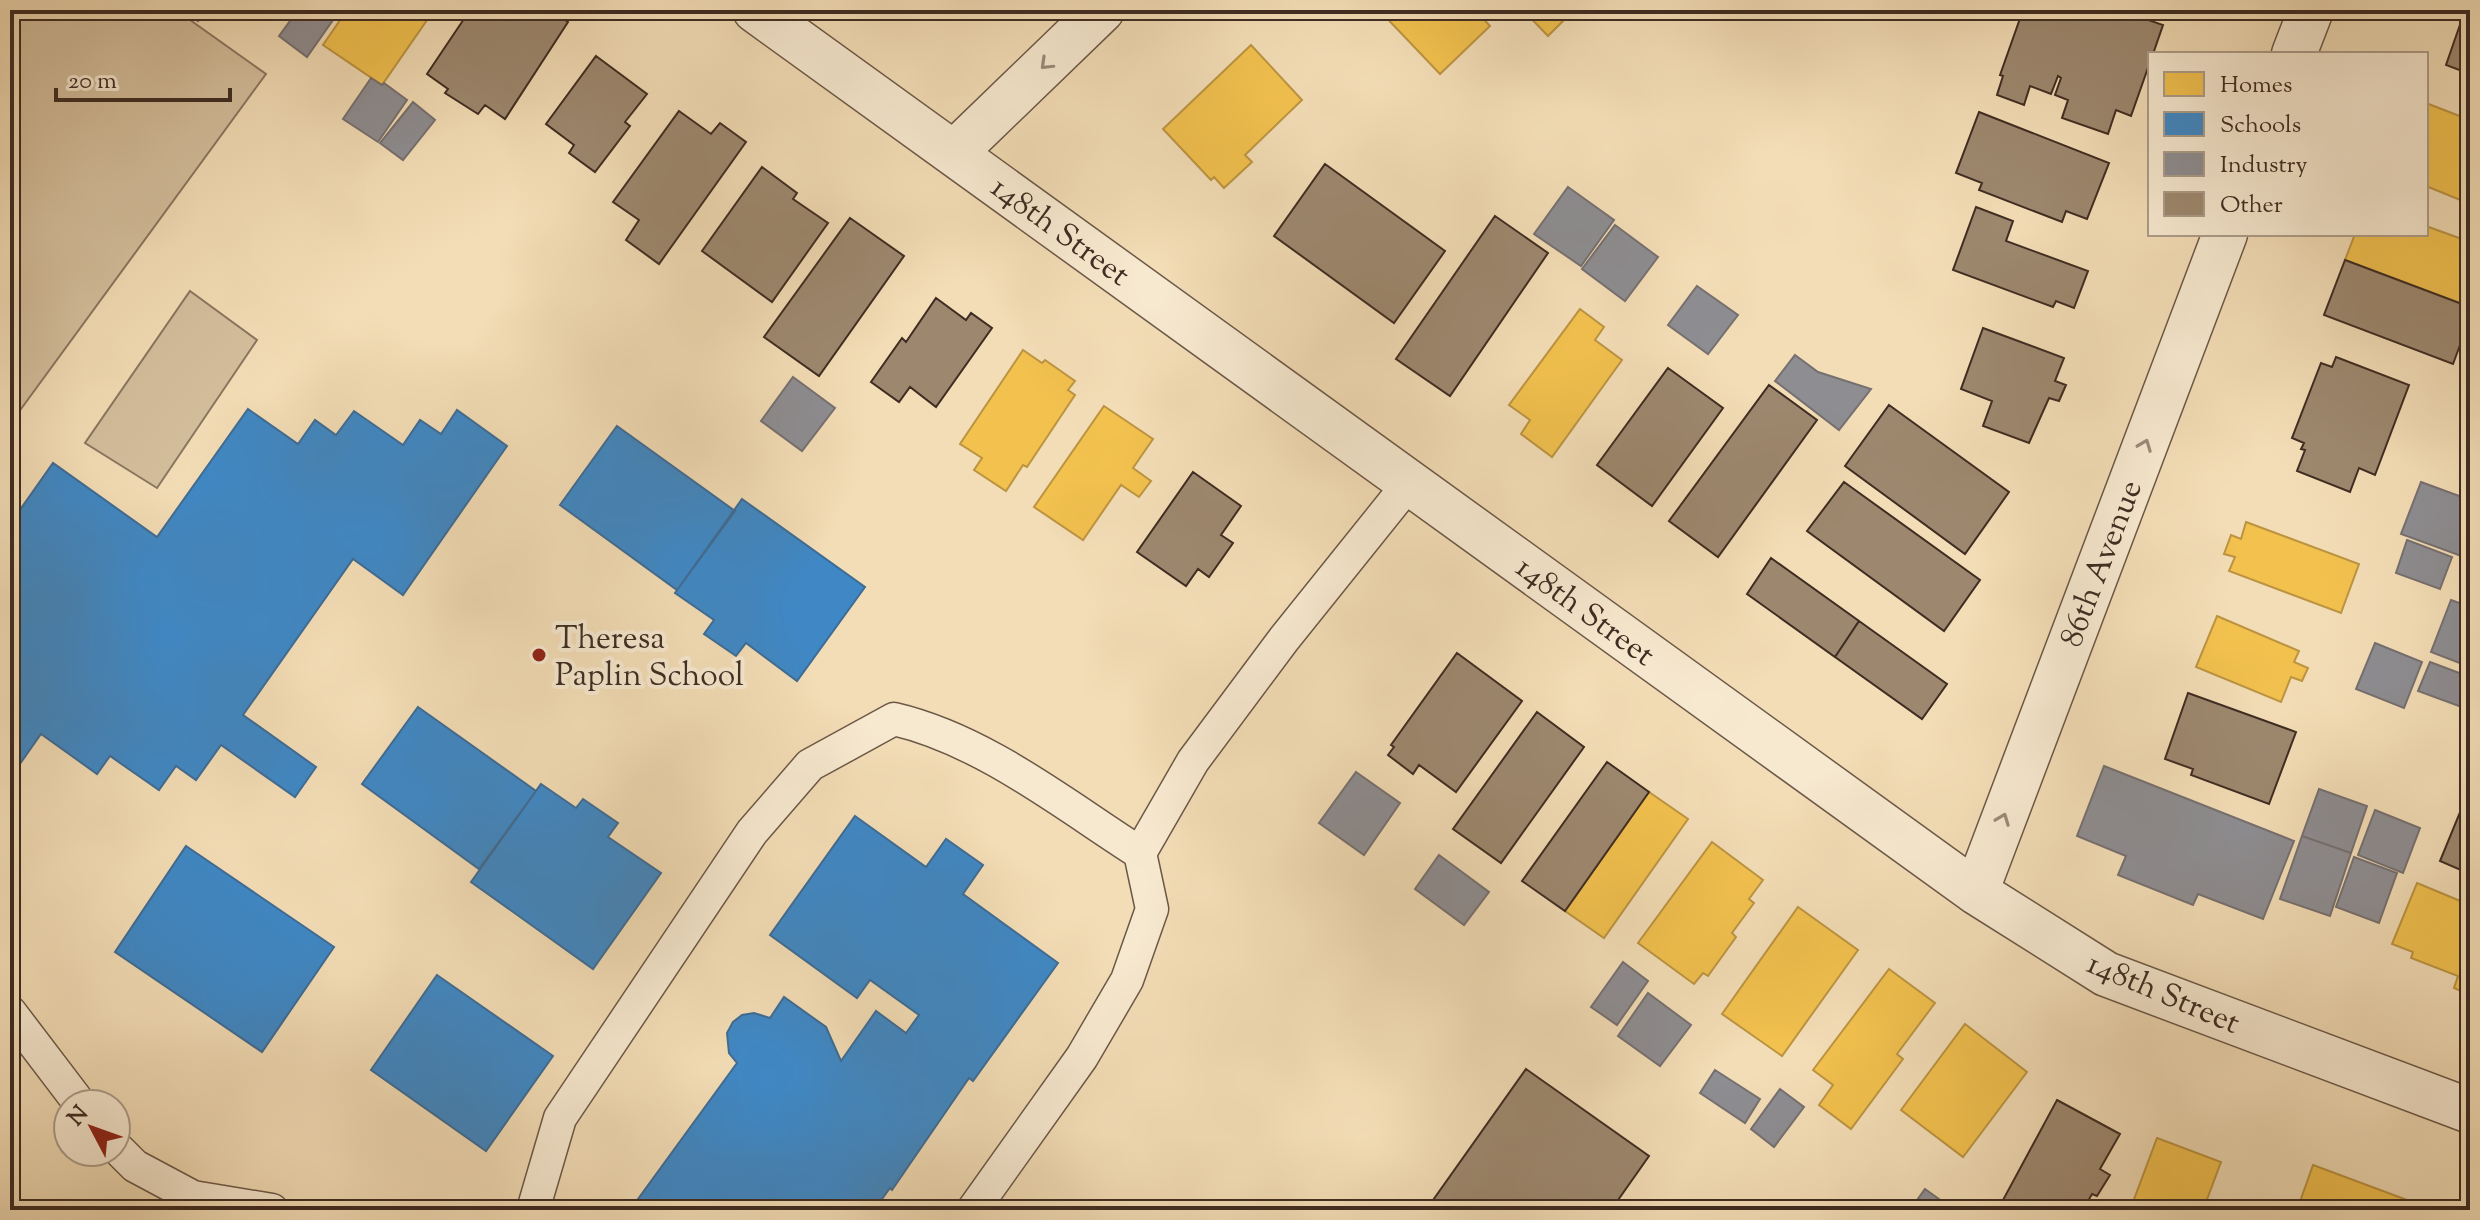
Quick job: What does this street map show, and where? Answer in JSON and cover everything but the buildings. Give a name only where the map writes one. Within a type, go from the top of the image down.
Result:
[{"type":"street","name":"148th Street","points":[[755,10],[1976,892],[2106,974],[2470,1111]]},
{"type":"street","points":[[954,153],[1102,10]]},
{"type":"street","points":[[2295,52],[2311,10]]},
{"type":"street","name":"86th Avenue","points":[[1976,892],[2224,236]]},
{"type":"lane","points":[[973,1210],[1082,1057],[1127,980],[1152,909],[1140,853],[1193,761],[1284,639],[1410,482]]},
{"type":"lane","points":[[533,1210],[560,1118],[752,832],[810,765],[894,719],[929,727],[995,760],[1140,853]]},
{"type":"lane","points":[[10,1012],[68,1088]]},
{"type":"lane","points":[[132,1163],[174,1200],[193,1197],[272,1210]]},
{"type":"shaded area","points":[[10,10],[176,10],[266,74],[10,424]]},
{"type":"shaded area","points":[[190,291],[257,340],[157,488],[85,443]]},
{"type":"place","name":"Theresa Paplin School","points":[[539,655]]}]
